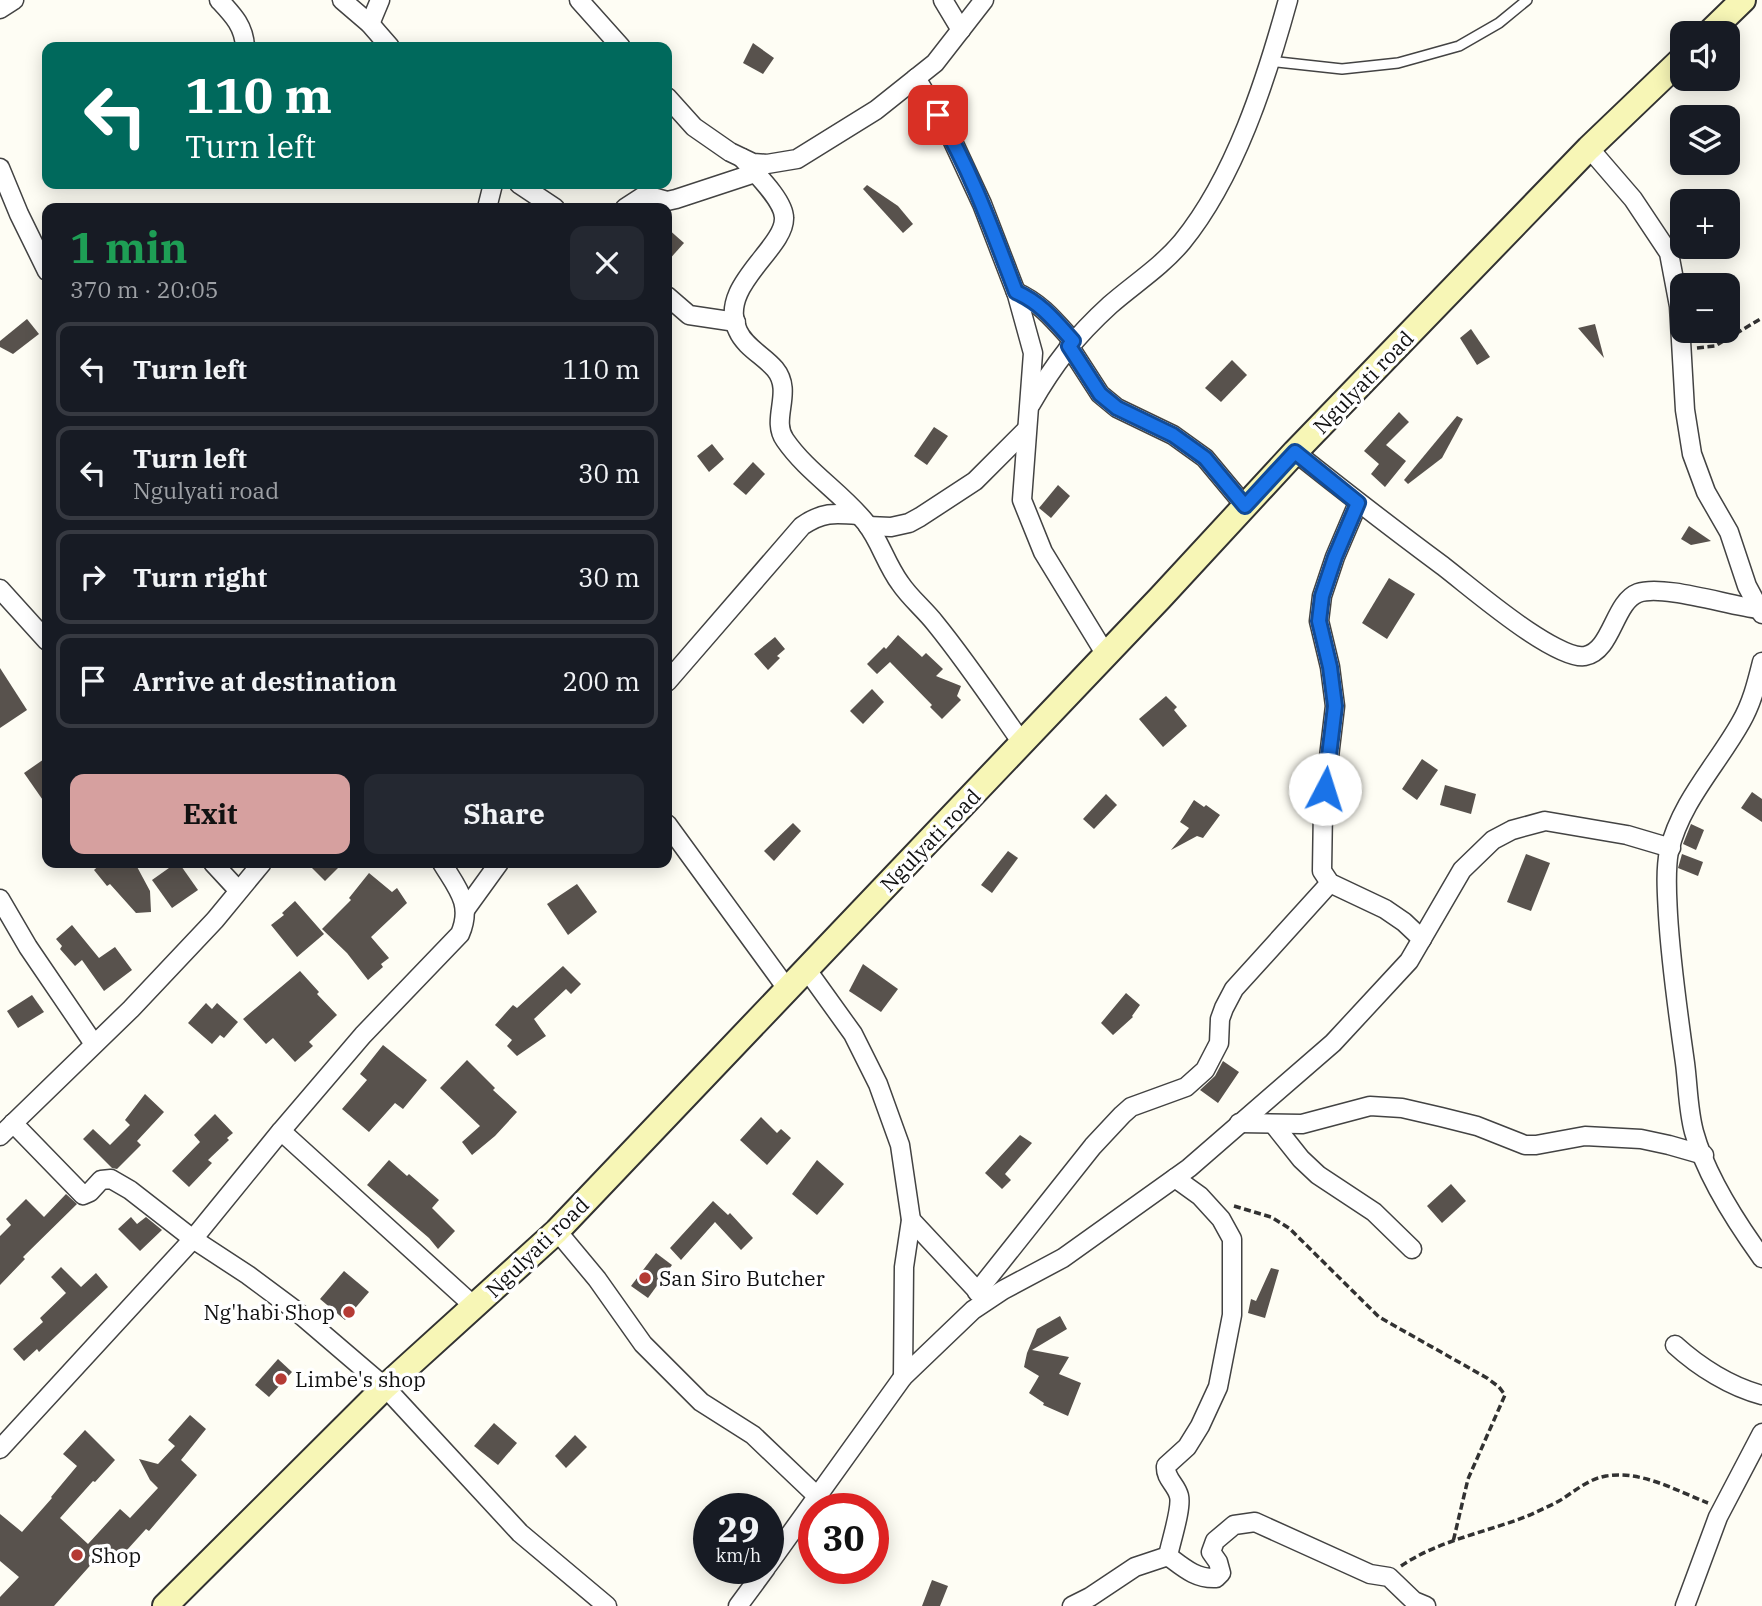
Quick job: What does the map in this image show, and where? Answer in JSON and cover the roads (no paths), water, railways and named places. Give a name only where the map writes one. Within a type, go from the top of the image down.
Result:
[{"type":"main road","points":[[1721,21],[1743,0]]},
{"type":"main road","name":"Ngulyati road","points":[[165,1606],[385,1387],[557,1231],[1106,655],[1295,452],[1589,148],[1670,70]]},
{"type":"street","points":[[0,9],[14,0]]},
{"type":"street","points":[[219,0],[238,21],[244,33],[245,42]]},
{"type":"street","points":[[342,0],[370,24],[386,42]]},
{"type":"street","points":[[370,24],[380,0]]},
{"type":"street","points":[[579,0],[617,42]]},
{"type":"street","points":[[943,0],[961,30]]},
{"type":"street","points":[[672,103],[694,127],[753,163],[767,164],[797,159],[876,110],[936,63],[984,0]]},
{"type":"street","points":[[1028,409],[1052,367],[1071,344],[1181,243],[1207,208],[1232,163],[1288,0]]},
{"type":"street","points":[[916,78],[949,133],[982,204],[1016,292],[1033,353],[1022,500],[1043,552],[1106,655]]},
{"type":"street","points":[[1589,148],[1633,199],[1670,253],[1679,306],[1685,410],[1692,454],[1706,492],[1729,532],[1747,586],[1761,611]]},
{"type":"street","points":[[742,158],[776,198],[784,219],[781,233],[749,274],[738,296],[734,312],[738,331],[775,369],[784,387],[780,416],[782,436],[796,456],[863,520],[901,585],[934,622],[1022,743]]},
{"type":"street","points":[[0,168],[42,261]]},
{"type":"street","points":[[633,203],[645,195],[667,201],[676,199],[755,173]]},
{"type":"street","points":[[526,189],[548,203]]},
{"type":"street","points":[[1016,292],[1047,311],[1071,344],[1100,394],[1117,408],[1173,435],[1205,458],[1245,506]]},
{"type":"street","points":[[672,300],[689,315],[736,322]]},
{"type":"street","points":[[672,676],[802,526],[816,516],[835,513],[891,527],[909,523],[975,481],[1026,430]]},
{"type":"street","points":[[1295,452],[1528,631],[1578,657],[1588,656],[1598,650],[1626,604],[1640,592],[1665,592],[1761,611]]},
{"type":"street","points":[[1358,503],[1330,570],[1322,596],[1319,621],[1330,667],[1335,706],[1323,819],[1322,871],[1330,883],[1385,909],[1405,922],[1422,939]]},
{"type":"street","points":[[0,589],[42,635]]},
{"type":"street","points":[[1762,662],[1743,719],[1721,755],[1695,789],[1671,848],[1667,886],[1675,1002],[1694,1132],[1714,1181],[1736,1222],[1762,1258]]},
{"type":"street","points":[[982,1296],[1063,1258],[1175,1178],[1347,1030],[1409,961],[1462,870],[1493,840],[1512,830],[1545,821],[1627,835],[1671,848]]},
{"type":"street","points":[[672,831],[788,990]]},
{"type":"street","points":[[218,868],[239,890]]},
{"type":"street","points":[[0,1136],[131,1009],[215,920],[257,868]]},
{"type":"street","points":[[445,868],[466,909]]},
{"type":"street","points":[[0,1449],[193,1240],[363,1035],[460,934],[466,909],[495,868]]},
{"type":"street","points":[[817,1493],[903,1377],[973,1310],[1093,1146],[1131,1107],[1186,1087],[1205,1070],[1219,1043],[1220,1019],[1234,989],[1330,883]]},
{"type":"street","points":[[0,899],[28,947],[94,1044]]},
{"type":"street","points":[[807,970],[853,1034],[878,1084],[900,1145],[911,1220],[904,1267],[903,1377]]},
{"type":"street","points":[[1239,1123],[1302,1124],[1370,1106],[1402,1108],[1477,1126],[1525,1145],[1585,1136],[1641,1139],[1703,1155]]},
{"type":"street","points":[[13,1123],[83,1195],[102,1180],[111,1179],[131,1190],[193,1240],[248,1275],[295,1310],[385,1387],[520,1533],[607,1606]]},
{"type":"street","points":[[1274,1125],[1301,1159],[1318,1175],[1374,1212],[1412,1249]]},
{"type":"street","points":[[281,1131],[475,1307]]},
{"type":"street","points":[[1168,1556],[1179,1512],[1179,1496],[1165,1472],[1166,1466],[1187,1447],[1200,1426],[1217,1387],[1232,1315],[1232,1239],[1222,1219],[1175,1178]]},
{"type":"street","points":[[911,1220],[982,1296]]},
{"type":"street","points":[[557,1231],[597,1279],[643,1344],[701,1402],[752,1435],[814,1493]]},
{"type":"street","points":[[1675,1345],[1688,1357],[1734,1385],[1762,1395]]},
{"type":"street","points":[[1685,1606],[1723,1508],[1759,1445]]},
{"type":"street","points":[[784,1541],[798,1521]]},
{"type":"street","points":[[1168,1556],[1194,1575],[1216,1578],[1221,1573],[1211,1552],[1215,1541],[1234,1525],[1255,1522],[1370,1574],[1389,1577],[1415,1601],[1426,1606]]},
{"type":"street","points":[[1072,1606],[1135,1567],[1168,1556]]},
{"type":"street","points":[[741,1605],[755,1584]]},
{"type":"lane","points":[[1269,61],[1342,69],[1398,63],[1459,46],[1499,23],[1527,0]]},
{"type":"place","name":"San Siro Butcher","points":[[645,1278]]},
{"type":"place","name":"Ng'habi Shop","points":[[349,1312]]},
{"type":"place","name":"Limbe's shop","points":[[281,1379]]},
{"type":"place","name":"Shop","points":[[77,1555]]}]
